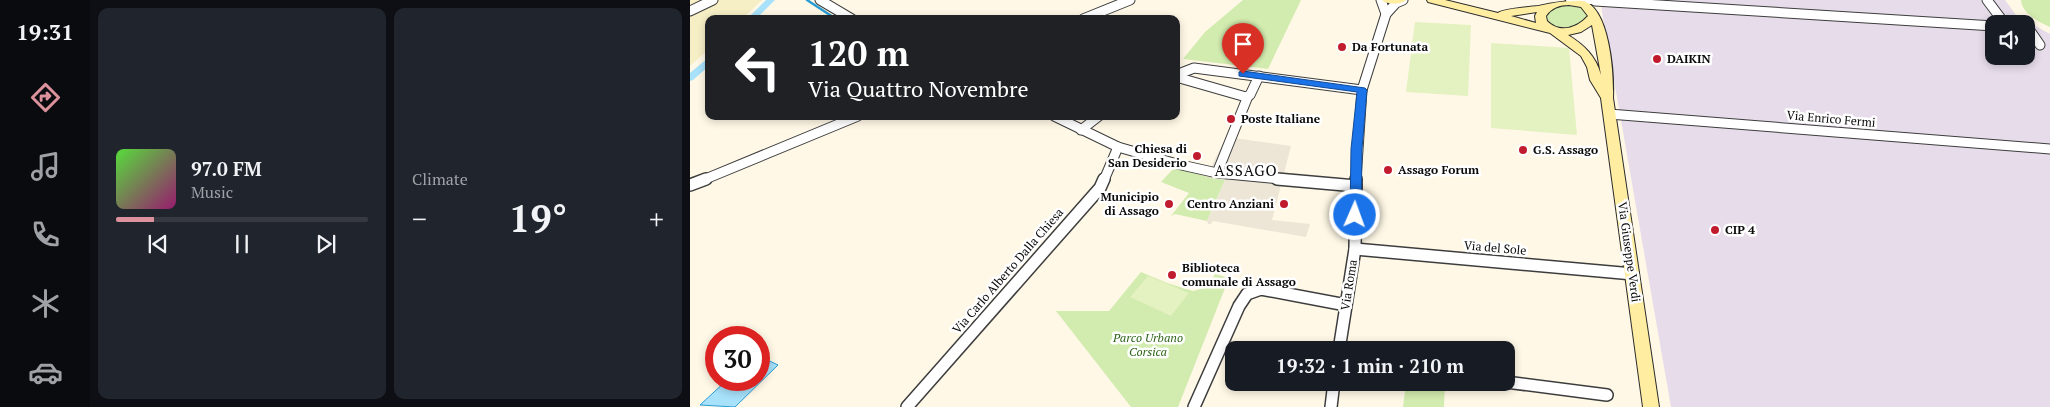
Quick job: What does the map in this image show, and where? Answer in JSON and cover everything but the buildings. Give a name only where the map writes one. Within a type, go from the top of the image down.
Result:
[{"type":"main road","points":[[1387,0],[1402,0]]},
{"type":"main road","points":[[1432,0],[1443,1],[1553,30],[1572,31],[1586,24],[1593,15],[1585,5],[1570,1],[1554,3],[1517,13],[1482,11]]},
{"type":"main road","points":[[1553,30],[1543,25],[1540,20],[1541,13],[1554,3]]},
{"type":"main road","name":"Via Giuseppe Verdi","points":[[1593,15],[1598,28],[1608,81],[1607,98],[1650,407]]},
{"type":"main road","name":"Via Giuseppe Verdi","points":[[1553,30],[1586,54],[1593,67],[1596,80],[1607,98]]},
{"type":"street","points":[[690,11],[713,0]]},
{"type":"street","points":[[820,0],[845,15]]},
{"type":"street","points":[[1094,15],[1130,0]]},
{"type":"street","points":[[1381,0],[1386,14],[1402,0]]},
{"type":"street","points":[[1987,0],[1998,15]]},
{"type":"street","points":[[1570,1],[1985,25]]},
{"type":"street","points":[[1593,15],[1595,1]]},
{"type":"street","name":"Via Roma","points":[[1340,341],[1355,249],[1357,149],[1362,90],[1386,14]]},
{"type":"street","points":[[2035,38],[2040,45]]},
{"type":"street","points":[[1180,74],[1194,68],[1362,90]]},
{"type":"street","points":[[1217,172],[1248,96],[1259,76]]},
{"type":"street","points":[[1180,77],[1236,96],[1248,96]]},
{"type":"street","name":"Via Enrico Fermi","points":[[1610,114],[2050,149]]},
{"type":"street","points":[[690,185],[848,120]]},
{"type":"street","points":[[1062,120],[1118,147],[1176,164],[1217,172],[1356,186]]},
{"type":"street","points":[[1082,130],[1094,120]]},
{"type":"street","name":"Via Carlo Alberto Dalla Chiesa","points":[[907,407],[1100,188],[1118,147]]},
{"type":"street","name":"Via del Sole","points":[[1355,249],[1633,274]]},
{"type":"street","points":[[1194,407],[1239,306],[1247,294],[1261,289],[1346,305]]},
{"type":"street","points":[[1515,383],[1607,395]]},
{"type":"street","points":[[1331,407],[1333,391]]},
{"type":"shaded area","points":[[690,0],[762,0],[746,15],[705,15],[705,53],[690,66]]},
{"type":"shaded area","points":[[1600,0],[2005,0],[2016,15],[1985,15],[1985,65],[2035,65],[2035,26],[2050,34],[2050,407],[1671,407]]},
{"type":"shaded area","points":[[1226,137],[1291,146],[1272,220],[1310,224],[1306,237],[1213,221],[1211,224],[1208,224],[1207,221],[1225,180],[1211,178],[1139,156],[1210,169]]},
{"type":"green space","points":[[1243,0],[1301,0],[1268,69],[1183,59],[1205,32]]},
{"type":"green space","points":[[2021,0],[2050,0],[2050,27],[2036,20],[2035,15],[2030,15],[2022,5]]},
{"type":"green space","points":[[1561,4],[1579,5],[1588,13],[1588,19],[1567,28],[1558,27],[1546,22],[1544,14]]},
{"type":"green space","points":[[1415,22],[1471,25],[1468,96],[1406,92]]},
{"type":"green space","points":[[1491,43],[1569,48],[1577,135],[1491,128]]},
{"type":"green space","points":[[1174,168],[1225,180],[1207,221],[1175,214],[1171,216],[1189,193],[1161,182]]},
{"type":"green space","name":"Parco Urbano Corsica","points":[[1141,272],[1193,291],[1208,287],[1215,274],[1229,278],[1178,407],[1131,407],[1056,311],[1109,311]]},
{"type":"green space","points":[[1148,276],[1189,293],[1171,316],[1130,297]]},
{"type":"green space","points":[[1405,391],[1445,391],[1444,407],[1403,407]]},
{"type":"water","points":[[770,361],[778,365],[770,373]]},
{"type":"water","points":[[715,391],[751,391],[735,407],[700,405]]},
{"type":"waterway","points":[[755,15],[771,0]]},
{"type":"waterway","points":[[807,0],[830,15]]},
{"type":"waterway","points":[[690,78],[705,64]]},
{"type":"place","name":"Da Fortunata","points":[[1342,47]]},
{"type":"place","name":"DAIKIN","points":[[1657,59]]},
{"type":"place","name":"Poste Italiane","points":[[1231,119]]},
{"type":"place","name":"G.S. Assago","points":[[1523,150]]},
{"type":"place","name":"Chiesa di San Desiderio","points":[[1197,156]]},
{"type":"place","name":"Assago Forum","points":[[1388,170]]},
{"type":"place","name":"Municipio di Assago","points":[[1169,204]]},
{"type":"place","name":"Centro Anziani","points":[[1284,204]]},
{"type":"place","name":"CIP 4","points":[[1715,230]]},
{"type":"place","name":"Biblioteca comunale di Assago","points":[[1172,275]]},
{"type":"district","name":"ASSAGO","points":[[1246,171]]},
{"type":"route","points":[[1243,74],[1362,90],[1357,149],[1355,215]]}]
